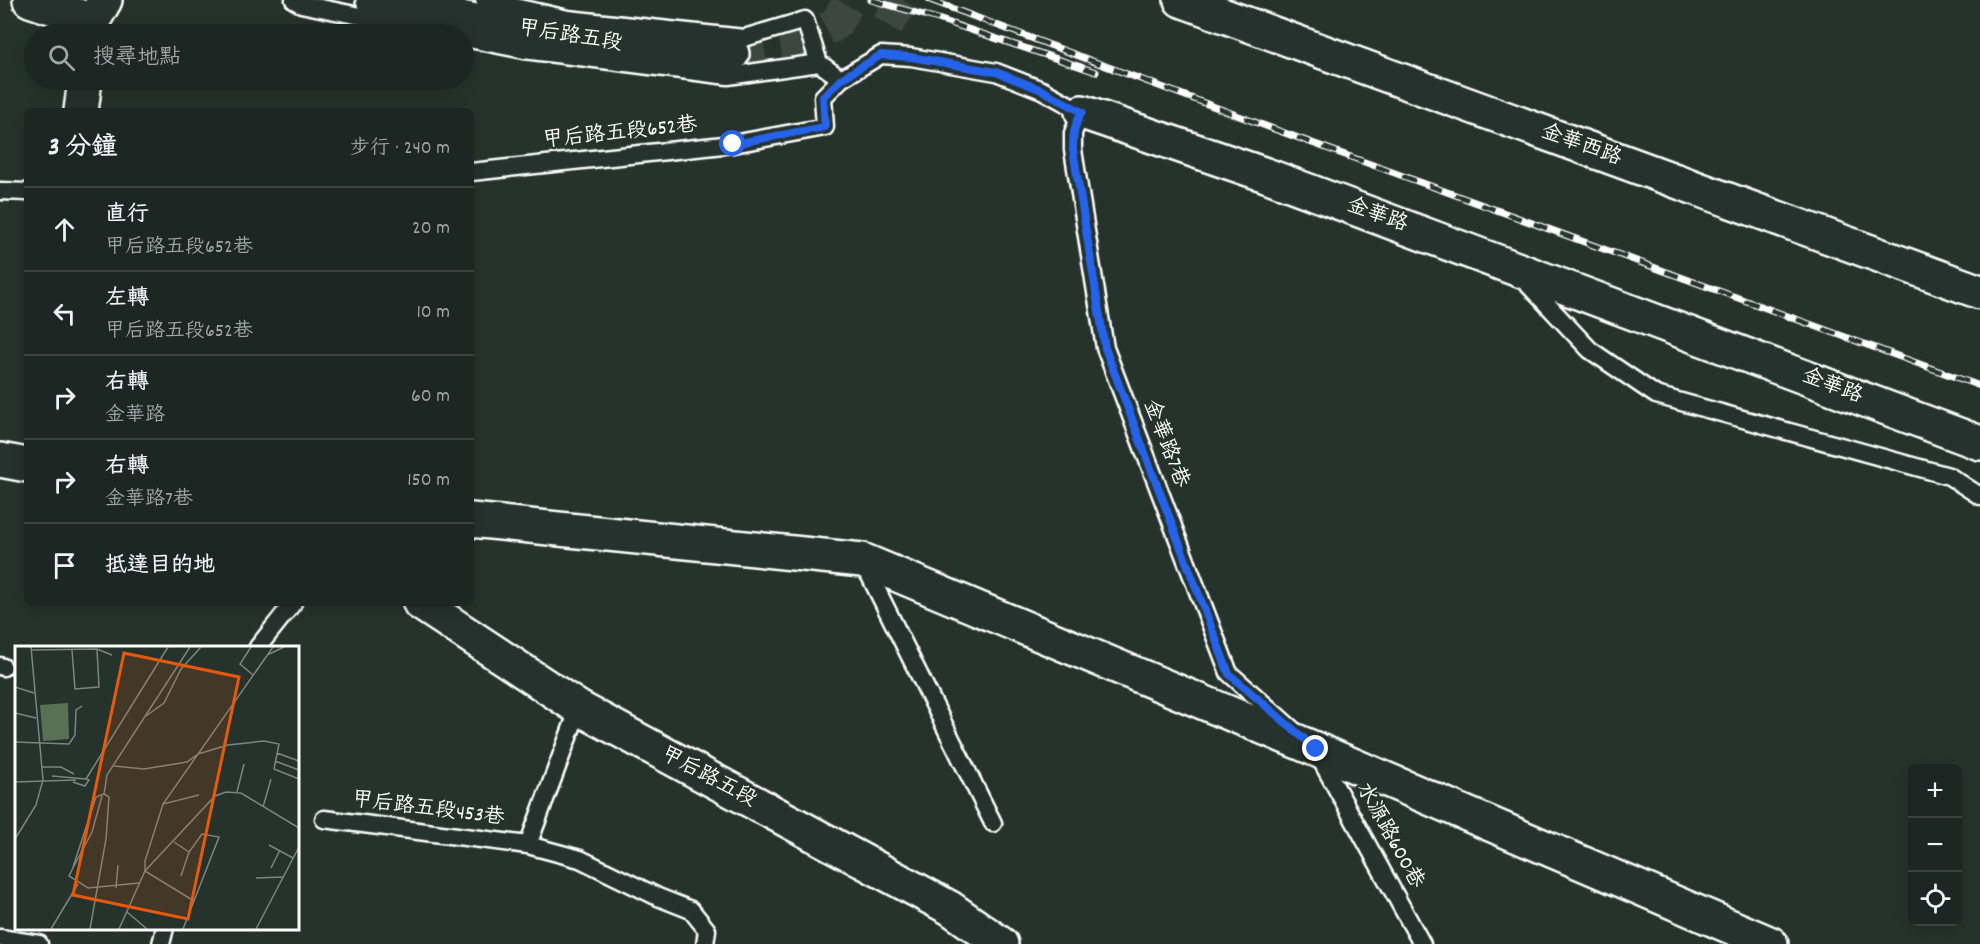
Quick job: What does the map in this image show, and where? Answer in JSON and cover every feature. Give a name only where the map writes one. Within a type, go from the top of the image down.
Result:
[{"type":"street","points":[[30,0],[96,19]]},
{"type":"street","name":"甲后路五段","points":[[373,0],[514,29],[624,46],[732,54]]},
{"type":"street","name":"金華西路","points":[[1181,0],[1980,292]]},
{"type":"street","points":[[81,108],[84,90]]},
{"type":"street","name":"金華路","points":[[1082,112],[1266,175],[1980,443]]},
{"type":"street","points":[[0,460],[24,464]]},
{"type":"street","points":[[474,520],[862,560],[1316,749],[1771,944]]},
{"type":"street","name":"甲后路五段","points":[[425,606],[579,708],[950,908],[995,942]]},
{"type":"lane","points":[[294,0],[301,4],[398,24]]},
{"type":"lane","points":[[484,0],[568,19],[744,38],[806,20],[819,63],[841,79]]},
{"type":"lane","points":[[474,40],[524,50],[728,76],[819,63]]},
{"type":"lane","name":"金華路","points":[[841,79],[881,55],[911,57],[996,72],[1042,90],[1082,112]]},
{"type":"lane","name":"甲后路五段652巷","points":[[474,172],[733,144],[825,127],[823,97],[841,79]]},
{"type":"lane","name":"金華路7巷","points":[[1082,112],[1077,118],[1073,133],[1073,150],[1105,348],[1229,674],[1316,749]]},
{"type":"lane","points":[[0,191],[24,192]]},
{"type":"lane","points":[[1510,266],[1590,350],[1656,395],[1949,476],[1980,496]]},
{"type":"lane","points":[[862,560],[993,823]]},
{"type":"lane","points":[[259,646],[291,606]]},
{"type":"lane","name":"甲后路五段453巷","points":[[528,845],[579,708]]},
{"type":"lane","name":"水源路600巷","points":[[1316,749],[1422,944]]},
{"type":"lane","name":"甲后路五段453巷","points":[[324,819],[528,845],[580,860],[691,910],[707,930],[705,944]]},
{"type":"lane","points":[[161,944],[165,929]]},
{"type":"lane","points":[[0,938],[39,944]]},
{"type":"tunnel","points":[[732,54],[794,43],[835,25],[850,0]]},
{"type":"tunnel","points":[[887,25],[903,0]]},
{"type":"railway","points":[[871,0],[938,19],[1096,72]]},
{"type":"railway","points":[[930,0],[1271,128],[1980,386]]},
{"type":"route","points":[[733,144],[825,127],[823,97],[841,79],[881,55],[911,57],[996,72],[1042,90],[1082,112],[1077,118],[1073,133],[1073,150],[1105,348],[1229,674],[1316,749]]}]
